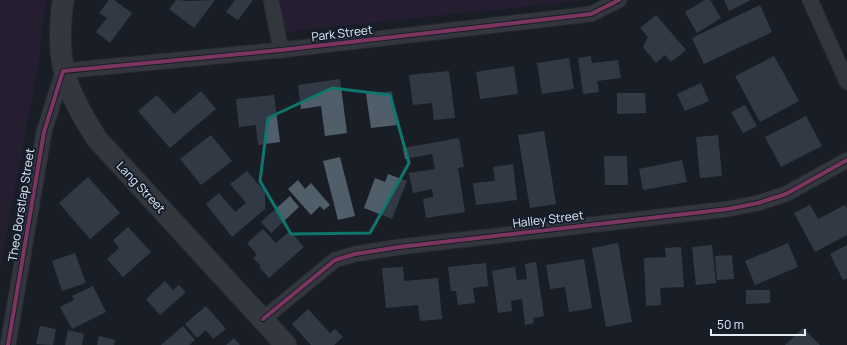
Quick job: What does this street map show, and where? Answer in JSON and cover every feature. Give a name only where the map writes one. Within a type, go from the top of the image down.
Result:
[{"type":"street","name":"Lang Street","points":[[63,0],[59,39],[63,71],[76,107],[97,139],[286,345]]},
{"type":"street","points":[[272,0],[281,50]]},
{"type":"street","name":"Park Street","points":[[63,71],[281,50],[589,7],[619,0]]},
{"type":"street","points":[[810,0],[847,82]]},
{"type":"street","name":"Theo Borstlap Street","points":[[8,345],[44,132],[63,71]]},
{"type":"street","name":"Halley Street","points":[[263,319],[335,260],[355,254],[399,247],[728,209],[758,203],[786,194],[847,160]]},
{"type":"highlighted area","points":[[332,88],[390,95],[409,163],[370,233],[291,234],[260,181],[268,118]]},
{"type":"shaded area","points":[[0,0],[46,0],[38,66],[0,269]]},
{"type":"shaded area","points":[[278,0],[579,0],[579,1],[285,32]]},
{"type":"building","points":[[109,0],[114,0],[132,13],[110,43],[96,32],[107,18],[99,13]]},
{"type":"building","points":[[176,0],[215,0],[194,28],[169,9]]},
{"type":"building","points":[[235,0],[253,0],[238,20],[226,12]]},
{"type":"building","points":[[705,0],[710,0],[721,18],[697,33],[685,12]]},
{"type":"building","points":[[724,0],[751,0],[729,11]]},
{"type":"building","points":[[760,5],[772,32],[704,64],[692,38]]},
{"type":"building","points":[[656,15],[686,50],[671,62],[665,55],[656,63],[643,47],[648,37],[640,28]]},
{"type":"building","points":[[591,56],[592,63],[618,60],[621,78],[597,81],[599,92],[583,94],[578,58]]},
{"type":"building","points":[[774,56],[799,101],[760,122],[735,76]]},
{"type":"building","points":[[569,58],[574,89],[542,94],[537,63]]},
{"type":"building","points":[[514,66],[518,94],[480,99],[476,72]]},
{"type":"building","points":[[449,71],[455,118],[434,120],[432,103],[413,105],[409,75]]},
{"type":"building","points":[[340,79],[347,133],[325,136],[321,106],[301,109],[298,85]]},
{"type":"building","points":[[701,83],[709,101],[685,111],[677,94]]},
{"type":"building","points":[[201,91],[216,109],[170,148],[138,111],[157,95],[174,114]]},
{"type":"building","points":[[392,91],[397,125],[371,128],[366,94]]},
{"type":"building","points":[[617,93],[645,93],[646,113],[617,114]]},
{"type":"building","points":[[274,95],[280,142],[258,145],[256,125],[239,127],[236,99]]},
{"type":"building","points":[[745,105],[757,126],[743,133],[731,112]]},
{"type":"building","points":[[806,116],[822,146],[781,167],[765,137]]},
{"type":"building","points":[[544,131],[556,204],[530,208],[518,135]]},
{"type":"building","points":[[211,135],[232,161],[201,185],[180,159]]},
{"type":"building","points":[[718,135],[722,176],[700,178],[696,137]]},
{"type":"building","points":[[459,138],[464,167],[458,168],[465,212],[426,218],[423,199],[433,197],[432,189],[413,193],[409,173],[435,169],[432,154],[405,159],[403,148]]},
{"type":"building","points":[[604,156],[627,156],[628,185],[605,185]]},
{"type":"building","points":[[340,157],[355,216],[338,220],[323,161]]},
{"type":"building","points":[[682,160],[687,182],[643,190],[639,169]]},
{"type":"building","points":[[513,164],[517,200],[476,205],[473,183],[495,181],[493,167]]},
{"type":"building","points":[[247,171],[265,192],[265,209],[232,237],[206,204],[219,193],[235,212],[246,203],[230,184]]},
{"type":"building","points":[[388,174],[407,181],[392,219],[364,208],[375,178],[385,182]]},
{"type":"building","points":[[88,177],[120,213],[90,239],[59,203]]},
{"type":"building","points":[[298,180],[305,189],[311,183],[330,205],[324,210],[320,206],[311,215],[288,189]]},
{"type":"building","points":[[290,196],[299,207],[271,233],[261,222]]},
{"type":"building","points":[[810,205],[818,219],[845,205],[847,209],[847,235],[815,252],[794,213]]},
{"type":"building","points":[[128,227],[151,252],[123,277],[107,259],[119,248],[113,240]]},
{"type":"building","points":[[263,229],[276,243],[290,231],[304,247],[269,278],[259,267],[261,266],[253,258],[257,255],[247,243]]},
{"type":"building","points":[[618,243],[632,322],[606,327],[592,248]]},
{"type":"building","points":[[788,243],[798,267],[755,285],[745,261]]},
{"type":"building","points":[[712,245],[716,283],[696,285],[692,247]]},
{"type":"building","points":[[847,245],[847,278],[843,280],[830,254]]},
{"type":"building","points":[[681,247],[684,287],[660,288],[661,305],[646,306],[644,258],[666,257],[665,248]]},
{"type":"building","points":[[75,253],[86,283],[62,291],[52,261]]},
{"type":"building","points":[[732,255],[734,279],[717,280],[715,256]]},
{"type":"building","points":[[584,259],[592,308],[569,312],[565,287],[550,289],[546,265]]},
{"type":"building","points":[[536,262],[544,316],[533,318],[534,323],[525,325],[522,299],[511,301],[512,311],[498,313],[492,271],[515,267],[517,280],[527,279],[525,264]]},
{"type":"building","points":[[486,263],[488,286],[473,288],[475,303],[458,305],[456,291],[451,291],[448,267]]},
{"type":"building","points":[[403,267],[404,281],[438,278],[442,319],[420,321],[418,305],[386,308],[382,268]]},
{"type":"building","points":[[165,281],[173,290],[179,285],[186,292],[160,315],[146,299]]},
{"type":"building","points":[[93,286],[106,312],[72,329],[60,307],[74,300],[72,296]]},
{"type":"building","points":[[746,290],[770,290],[770,303],[746,304]]},
{"type":"building","points":[[206,306],[226,329],[213,339],[206,330],[197,338],[185,324]]},
{"type":"building","points":[[308,309],[330,333],[335,329],[343,337],[334,345],[311,345],[292,324]]},
{"type":"building","points":[[40,326],[56,329],[53,345],[36,344]]},
{"type":"building","points":[[183,326],[195,340],[189,345],[161,345]]},
{"type":"building","points":[[803,328],[820,345],[785,345]]},
{"type":"building","points":[[68,330],[84,334],[82,345],[65,345]]},
{"type":"building","points":[[99,336],[115,340],[114,345],[97,345]]},
{"type":"building","points":[[234,338],[240,345],[226,345]]},
{"type":"cycle path","points":[[8,345],[44,132],[63,71],[281,50],[591,14],[619,0]]},
{"type":"cycle path","points":[[263,319],[335,260],[355,254],[399,247],[728,209],[758,203],[786,194],[847,160]]}]
